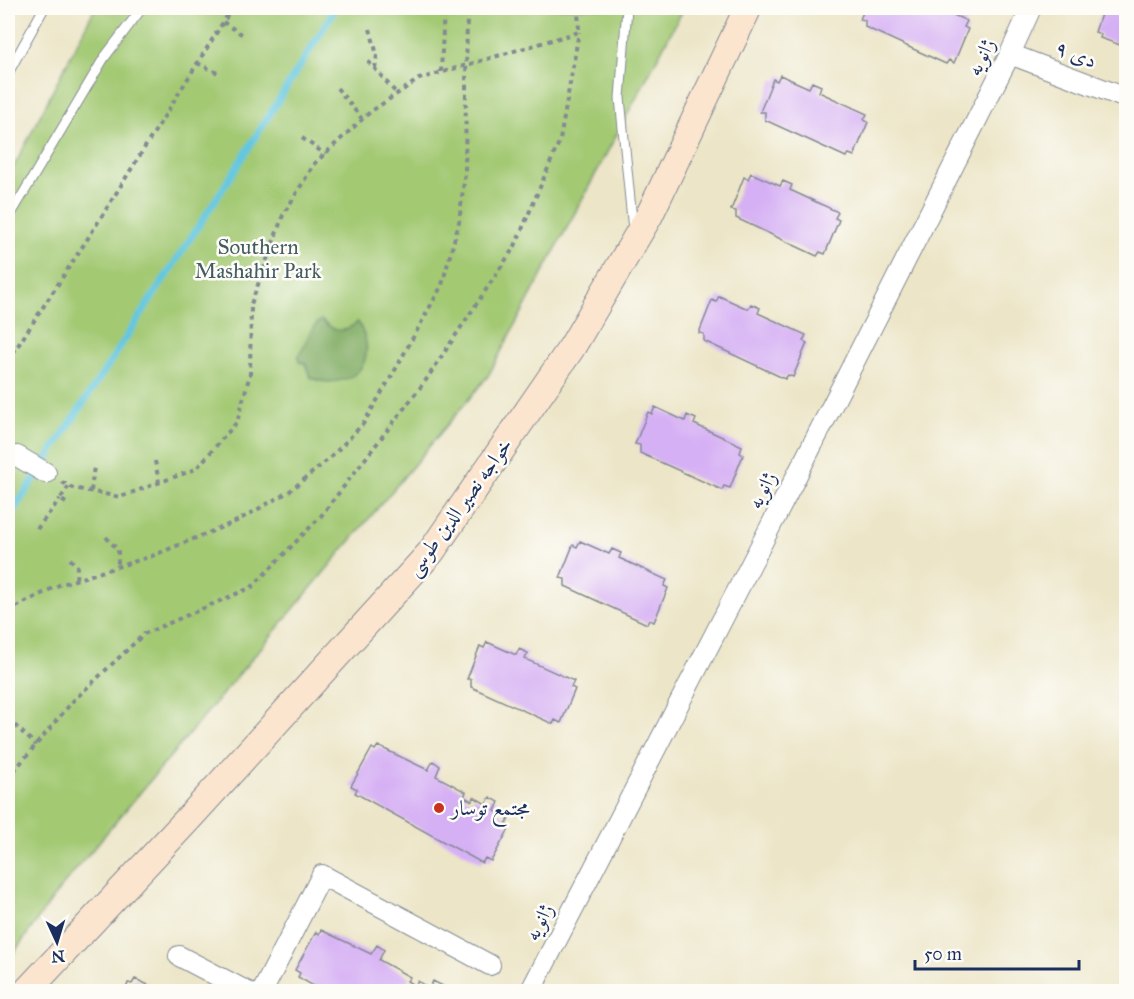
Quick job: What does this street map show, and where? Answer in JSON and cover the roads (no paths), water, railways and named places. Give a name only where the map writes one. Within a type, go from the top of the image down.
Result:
[{"type":"street","name":"خواجه نصیر الدین طوسی","points":[[26,992],[189,818],[431,552],[572,347],[634,242],[649,216],[748,8]]},
{"type":"street","name":"ژانویه","points":[[530,992],[802,466],[1031,8]]},
{"type":"street","name":"۹ دی","points":[[1010,54],[1126,98]]},
{"type":"street","points":[[17,456],[46,473]]},
{"type":"street","points":[[262,992],[322,875],[490,965]]},
{"type":"street","points":[[179,956],[248,992]]},
{"type":"lane","points":[[8,73],[44,8]]},
{"type":"lane","points":[[8,219],[105,58],[142,8]]},
{"type":"lane","points":[[627,8],[620,98],[634,242]]},
{"type":"waterway","points":[[8,519],[233,173],[336,8]]},
{"type":"place","name":"مجتمع توسار","points":[[439,808]]},
{"type":"park label","name":"Southern Mashahir Park","points":[[258,259]]}]
